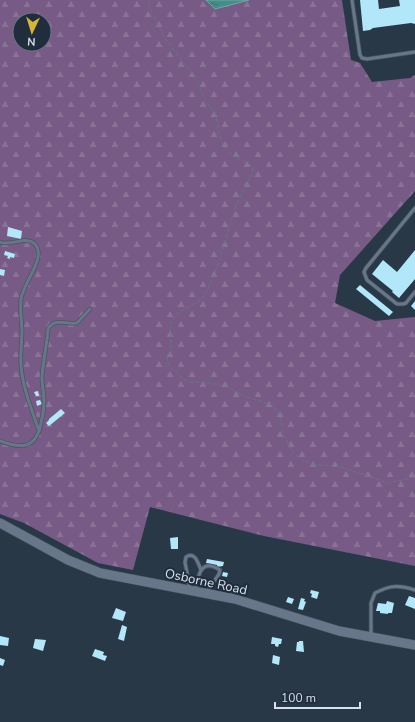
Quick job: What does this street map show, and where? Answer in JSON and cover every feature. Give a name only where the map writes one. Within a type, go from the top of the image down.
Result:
[{"type":"street","name":"Osborne Road","points":[[0,523],[68,560],[100,573],[235,599],[339,631],[415,645]]},
{"type":"lane","points":[[352,0],[360,55],[362,58],[367,59],[415,52]]},
{"type":"lane","points":[[415,208],[364,272],[367,280],[396,304],[406,303],[415,292]]},
{"type":"lane","points":[[0,242],[8,243],[20,240],[30,241],[34,243],[38,249],[37,260],[24,286],[21,299],[20,357],[25,387],[39,432]]},
{"type":"lane","points":[[0,441],[12,445],[23,446],[33,442],[39,432],[44,409],[42,377],[48,329],[53,323],[57,322],[77,323],[90,309]]},
{"type":"lane","points":[[193,592],[184,562],[188,555],[192,555],[195,558],[201,570]]},
{"type":"lane","points":[[193,592],[199,573],[208,566],[220,570],[206,594]]},
{"type":"lane","points":[[371,637],[371,604],[375,593],[387,587],[403,586],[415,590]]},
{"type":"path","points":[[149,0],[149,8],[166,40],[197,80],[207,103],[215,114],[223,146],[233,156],[250,164],[253,170],[253,173],[238,203],[209,287],[201,300],[178,313],[172,321],[170,326],[171,347],[167,359],[169,366],[185,380],[190,382],[206,382],[225,386],[246,397],[272,406],[280,414],[283,432],[292,451],[303,461],[317,466],[330,465],[353,470],[388,483],[415,477]]},
{"type":"green space","points":[[0,0],[342,0],[351,60],[360,63],[372,82],[410,78],[415,75],[415,191],[340,275],[335,303],[375,321],[415,317],[415,566],[264,536],[150,507],[133,570],[98,563],[24,523],[0,514]]},
{"type":"water","points":[[206,0],[249,0],[215,9]]},
{"type":"building","points":[[360,0],[378,0],[379,9],[400,6],[399,0],[415,0],[415,24],[411,23],[373,28],[363,31]]},
{"type":"building","points":[[8,227],[22,231],[21,239],[7,236]]},
{"type":"building","points":[[415,250],[415,279],[399,298],[392,292],[393,291],[372,274],[383,260],[397,272]]},
{"type":"building","points":[[5,251],[15,254],[14,258],[7,258],[8,256],[4,255]]},
{"type":"building","points":[[0,269],[5,270],[4,276],[0,275]]},
{"type":"building","points":[[360,285],[393,312],[389,316],[356,289]]},
{"type":"building","points":[[415,301],[415,310],[411,306]]},
{"type":"building","points":[[38,391],[39,396],[36,396],[34,392]]},
{"type":"building","points":[[40,400],[42,404],[37,406],[36,401]]},
{"type":"building","points":[[61,409],[65,413],[49,426],[46,423]]},
{"type":"building","points":[[178,537],[178,549],[171,549],[170,538]]},
{"type":"building","points":[[207,559],[224,562],[223,566],[217,567],[217,565],[206,563]]},
{"type":"building","points":[[223,572],[228,573],[227,577],[222,576]]},
{"type":"building","points":[[311,590],[319,592],[317,599],[311,597]]},
{"type":"building","points":[[409,596],[415,598],[415,609],[405,605]]},
{"type":"building","points":[[288,597],[294,599],[292,604],[286,602]]},
{"type":"building","points":[[301,598],[305,599],[304,601],[306,602],[303,610],[298,609]]},
{"type":"building","points":[[387,601],[394,603],[392,613],[380,613],[380,611],[376,611],[378,603],[386,604]]},
{"type":"building","points":[[116,608],[126,612],[123,621],[112,618]]},
{"type":"building","points":[[122,625],[127,627],[124,641],[118,639]]},
{"type":"building","points":[[0,636],[9,638],[8,646],[0,645]]},
{"type":"building","points":[[272,637],[282,639],[281,644],[279,644],[278,647],[275,646],[275,644],[271,644]]},
{"type":"building","points":[[35,639],[46,640],[43,651],[33,648]]},
{"type":"building","points":[[303,641],[304,652],[296,651],[297,642]]},
{"type":"building","points":[[95,649],[104,652],[103,655],[107,656],[105,661],[92,656]]},
{"type":"building","points":[[273,655],[280,657],[279,665],[272,663]]},
{"type":"building","points":[[0,658],[5,660],[3,666],[0,665]]}]
